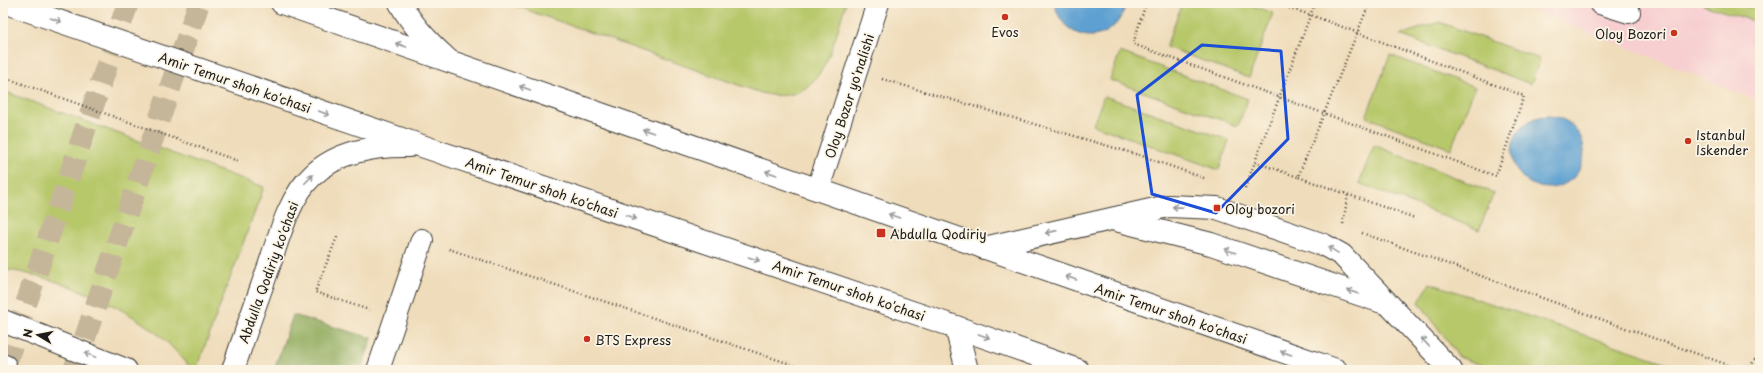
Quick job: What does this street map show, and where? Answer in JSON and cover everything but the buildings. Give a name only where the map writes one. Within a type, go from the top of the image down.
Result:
[{"type":"main road","name":"Amir Temur shoh ko'chasi","points":[[6,3],[1078,370]]},
{"type":"main road","name":"Amir Temur shoh ko'chasi","points":[[282,3],[1336,370]]},
{"type":"main road","points":[[400,3],[408,17],[421,34],[452,63]]},
{"type":"main road","name":"Oloy Bozor yo'nalishi","points":[[818,189],[878,3]]},
{"type":"main road","points":[[1600,3],[1629,12]]},
{"type":"main road","name":"Abdulla Qodiriy ko'chasi","points":[[233,370],[283,226],[303,185],[320,168],[341,157],[386,147],[422,146]]},
{"type":"main road","points":[[984,248],[1168,206],[1217,208],[1324,245],[1342,255],[1451,370]]},
{"type":"main road","points":[[1111,219],[1211,244],[1390,305]]},
{"type":"main road","points":[[378,370],[394,318],[422,240]]},
{"type":"main road","points":[[3,321],[126,370]]},
{"type":"main road","points":[[956,327],[966,370]]},
{"type":"path","points":[[1146,3],[1132,44],[1279,96],[1496,176],[1524,96],[1357,32],[1273,3]]},
{"type":"path","points":[[1244,192],[1315,3]]},
{"type":"path","points":[[1298,177],[1369,4],[1365,3]]},
{"type":"path","points":[[3,76],[238,160]]},
{"type":"path","points":[[1255,162],[1415,218]]},
{"type":"path","points":[[1343,226],[1348,194]]},
{"type":"path","points":[[338,237],[314,292],[394,318]]},
{"type":"path","points":[[422,240],[808,370]]},
{"type":"path","points":[[1748,370],[1760,352]]},
{"type":"highlighted area","points":[[1202,45],[1281,51],[1288,139],[1216,213],[1152,194],[1137,95]]},
{"type":"shaded area","name":"Oloy Bozori","points":[[1514,3],[1760,3],[1760,102],[1663,62]]},
{"type":"green space","points":[[507,3],[846,3],[836,37],[822,70],[811,83],[798,92],[782,95],[761,93]]},
{"type":"green space","points":[[1182,3],[1245,3],[1273,13],[1249,78],[1166,47]]},
{"type":"green space","points":[[1702,3],[1734,3],[1751,8],[1753,3],[1760,3],[1760,23],[1703,5]]},
{"type":"green space","points":[[1439,22],[1540,59],[1531,84],[1400,35]]},
{"type":"green space","points":[[1120,52],[1248,99],[1238,126],[1110,80]]},
{"type":"green space","points":[[1390,55],[1475,87],[1451,149],[1366,117]]},
{"type":"green space","points":[[3,91],[264,187],[196,370],[193,370],[170,345],[154,331],[114,306],[69,286],[24,273],[3,269]]},
{"type":"green space","points":[[1104,96],[1229,140],[1219,170],[1093,125]]},
{"type":"green space","points":[[1374,145],[1494,193],[1479,230],[1359,183]]},
{"type":"green space","points":[[1430,283],[1688,370],[1495,370],[1459,357],[1419,302]]},
{"type":"green space","points":[[293,315],[372,338],[361,370],[274,370]]},
{"type":"water","points":[[1054,3],[1126,3],[1120,17],[1112,28],[1102,34],[1090,36],[1079,34],[1068,28],[1060,17]]},
{"type":"water","points":[[1548,116],[1568,122],[1578,132],[1584,152],[1578,172],[1568,182],[1548,188],[1528,182],[1518,172],[1512,152],[1518,132],[1528,122]]},
{"type":"tunnel","points":[[5,366],[128,3]]},
{"type":"tunnel","points":[[74,370],[199,3]]},
{"type":"place","name":"Evos","points":[[1005,17]]},
{"type":"place","name":"Oloy Bozori","points":[[1674,33]]},
{"type":"place","name":"Istanbul Iskender","points":[[1688,141]]},
{"type":"place","name":"Oloy bozori","points":[[1217,208]]},
{"type":"place","name":"Abdulla Qodiriy","points":[[881,233]]},
{"type":"place","name":"BTS Express","points":[[587,339]]}]
